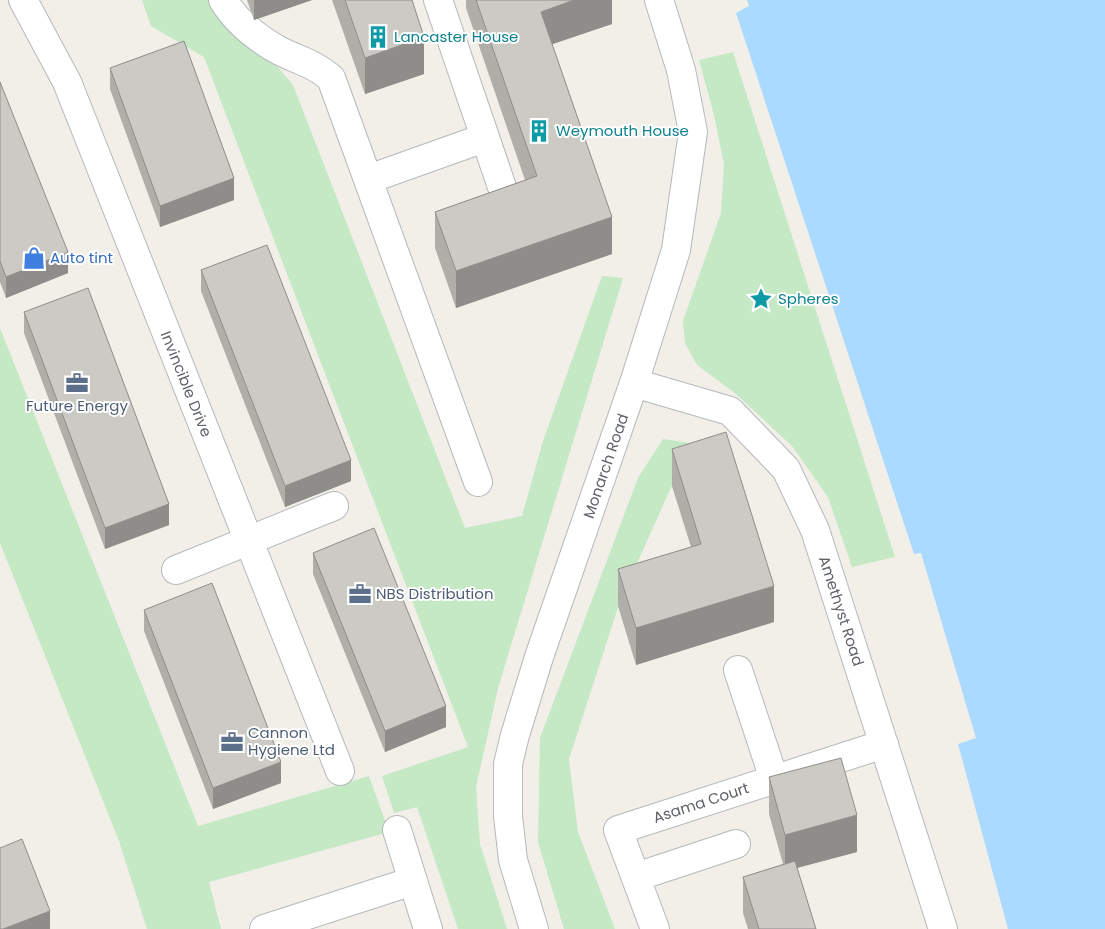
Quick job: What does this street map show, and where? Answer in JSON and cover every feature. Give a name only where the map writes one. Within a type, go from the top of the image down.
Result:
[{"type":"street","name":"Invincible Drive","points":[[23,0],[67,82],[340,772]]},
{"type":"street","points":[[223,0],[239,22],[279,50],[316,66],[331,78],[478,482]]},
{"type":"street","points":[[438,0],[502,187]]},
{"type":"street","name":"Monarch Road","points":[[534,929],[519,882],[511,845],[508,816],[508,764],[539,657],[634,383],[676,250],[693,132],[681,70],[659,0]]},
{"type":"street","points":[[369,179],[484,138]]},
{"type":"street","name":"Amethyst Road","points":[[634,383],[730,411],[786,469],[815,530],[943,929]]},
{"type":"street","points":[[176,570],[334,506]]},
{"type":"street","points":[[738,670],[774,779]]},
{"type":"street","name":"Asama Court","points":[[655,929],[618,830],[884,744]]},
{"type":"street","points":[[397,830],[428,929]]},
{"type":"street","points":[[636,877],[736,844]]},
{"type":"street","points":[[264,929],[413,881]]},
{"type":"green space","points":[[142,0],[214,0],[253,38],[293,85],[465,528],[522,516],[543,441],[602,276],[623,278],[498,688],[476,787],[480,844],[507,929],[458,929],[417,807],[394,813],[382,776],[468,747],[204,57],[151,26]]},
{"type":"green space","points":[[733,52],[895,557],[852,567],[828,497],[792,446],[736,394],[697,365],[685,343],[683,321],[721,213],[724,164],[714,115],[699,60]]},
{"type":"green space","points":[[0,328],[198,826],[369,776],[389,832],[209,882],[221,929],[147,929],[119,841],[0,543]]},
{"type":"green space","points":[[663,439],[704,445],[678,472],[620,601],[569,759],[578,832],[615,929],[564,929],[538,842],[540,738],[638,478]]},
{"type":"water","points":[[747,0],[1105,0],[1105,929],[1008,929],[958,744],[976,738],[921,553],[914,554],[736,13],[749,6]]},
{"type":"building","points":[[345,0],[412,0],[424,37],[365,58]]},
{"type":"building","points":[[476,0],[574,0],[541,12],[612,217],[456,271],[435,212],[537,176]]},
{"type":"building","points":[[184,41],[234,178],[160,206],[110,68]]},
{"type":"building","points":[[0,82],[68,252],[6,277],[0,261]]},
{"type":"building","points":[[267,245],[351,460],[285,486],[201,270]]},
{"type":"building","points":[[88,288],[169,504],[105,528],[24,312]]},
{"type":"building","points":[[726,432],[774,586],[636,628],[618,569],[701,544],[672,449]]},
{"type":"building","points":[[374,528],[446,706],[385,731],[313,553]]},
{"type":"building","points":[[212,583],[281,762],[213,788],[144,610]]},
{"type":"building","points":[[841,758],[857,815],[785,835],[769,777]]},
{"type":"building","points":[[22,839],[50,911],[0,929],[0,848]]},
{"type":"building","points":[[795,861],[816,929],[759,929],[743,877]]},
{"type":"place","name":"Lancaster House","points":[[378,37]]},
{"type":"place","name":"Weymouth House","points":[[539,131]]},
{"type":"place","name":"Auto tint","points":[[34,258]]},
{"type":"place","name":"Spheres","points":[[761,299]]},
{"type":"place","name":"Future Energy","points":[[77,383]]},
{"type":"place","name":"NBS Distribution","points":[[360,594]]},
{"type":"place","name":"Cannon Hygiene Ltd","points":[[232,742]]}]
